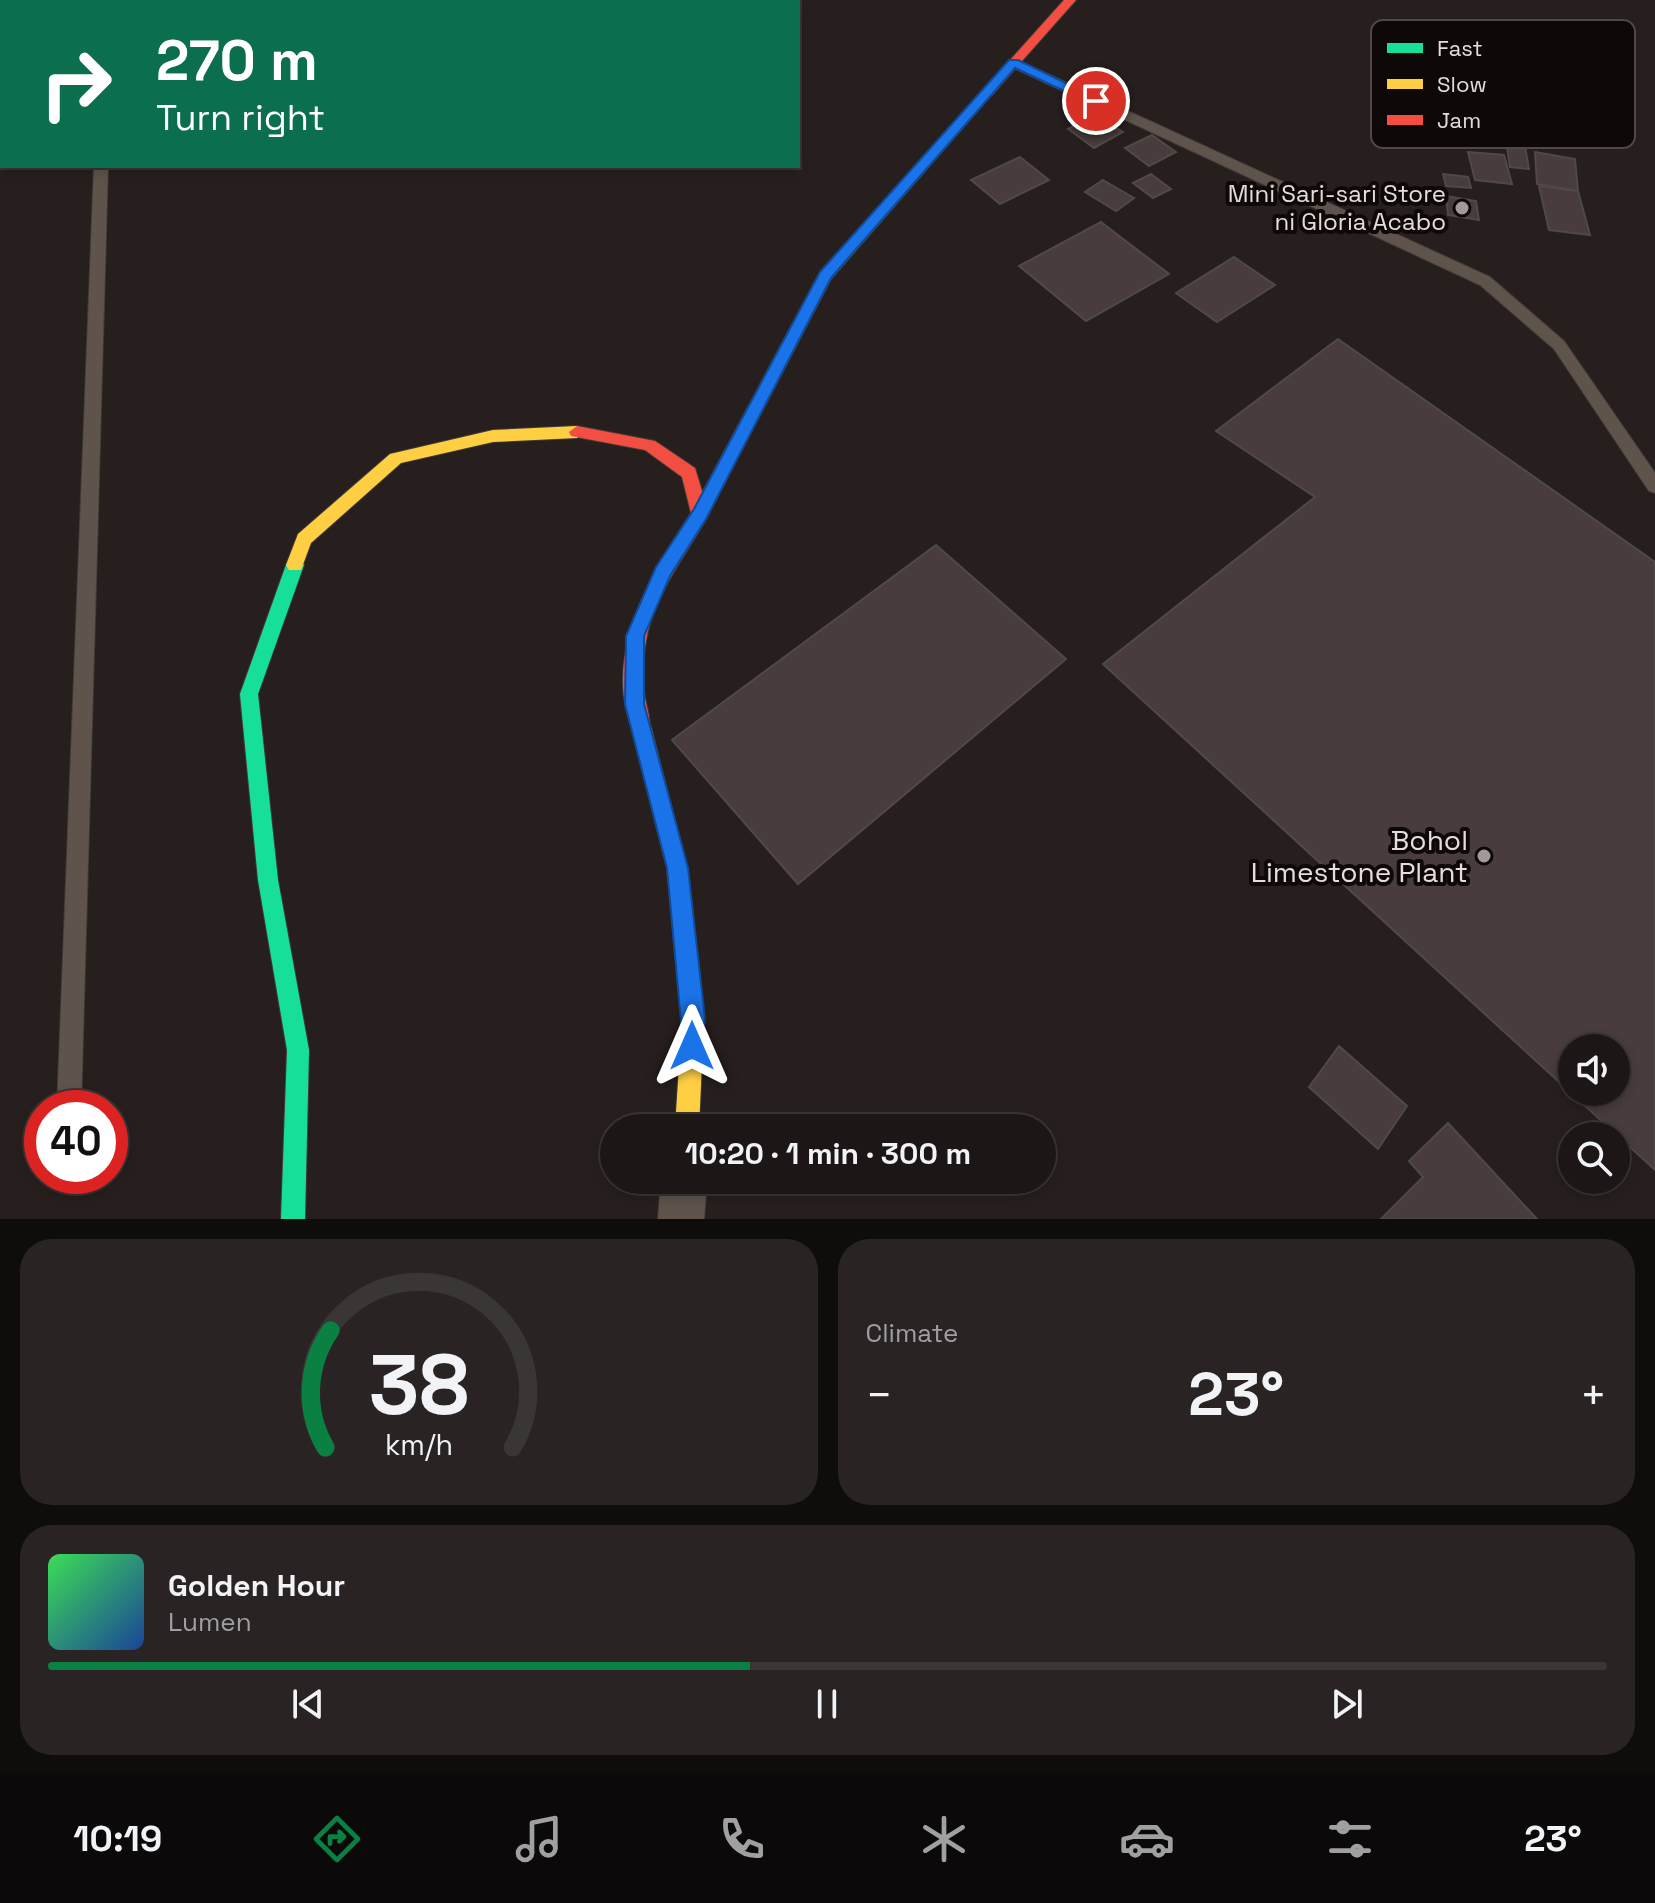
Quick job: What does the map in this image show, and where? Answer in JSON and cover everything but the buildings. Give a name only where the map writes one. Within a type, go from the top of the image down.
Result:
[{"type":"street","points":[[688,1114],[692,1004],[677,868],[635,704],[635,636],[662,572],[700,514],[825,276],[1070,0]]},
{"type":"street","points":[[293,1219],[298,1050],[268,880],[249,694],[304,539],[396,458],[493,436],[589,432],[649,445],[689,473],[700,514]]},
{"type":"street","points":[[681,1219],[683,1194]]},
{"type":"lane","points":[[1013,63],[1485,281],[1559,345],[1655,486]]},
{"type":"lane","points":[[70,1090],[101,168]]},
{"type":"traffic: fast","points":[[700,514],[825,276],[988,92]]},
{"type":"traffic: fast","points":[[293,1219],[298,1050],[268,880],[249,694],[295,565]]},
{"type":"traffic: slow","points":[[295,565],[304,539],[396,458],[493,436],[577,432]]},
{"type":"traffic: slow","points":[[641,727],[677,868],[693,1019],[688,1114]]},
{"type":"traffic: jam","points":[[988,92],[1070,0]]},
{"type":"traffic: jam","points":[[577,432],[649,445],[689,473],[700,514],[655,590],[637,639],[635,695],[641,727]]},
{"type":"place","name":"Mini Sari-sari Store ni Gloria Acabo","points":[[1462,208]]},
{"type":"place","name":"Bohol Limestone Plant","points":[[1484,856]]},
{"type":"route","points":[[692,1046],[693,1019],[677,868],[635,704],[635,636],[662,572],[700,514],[825,276],[1013,63],[1096,101]]}]
